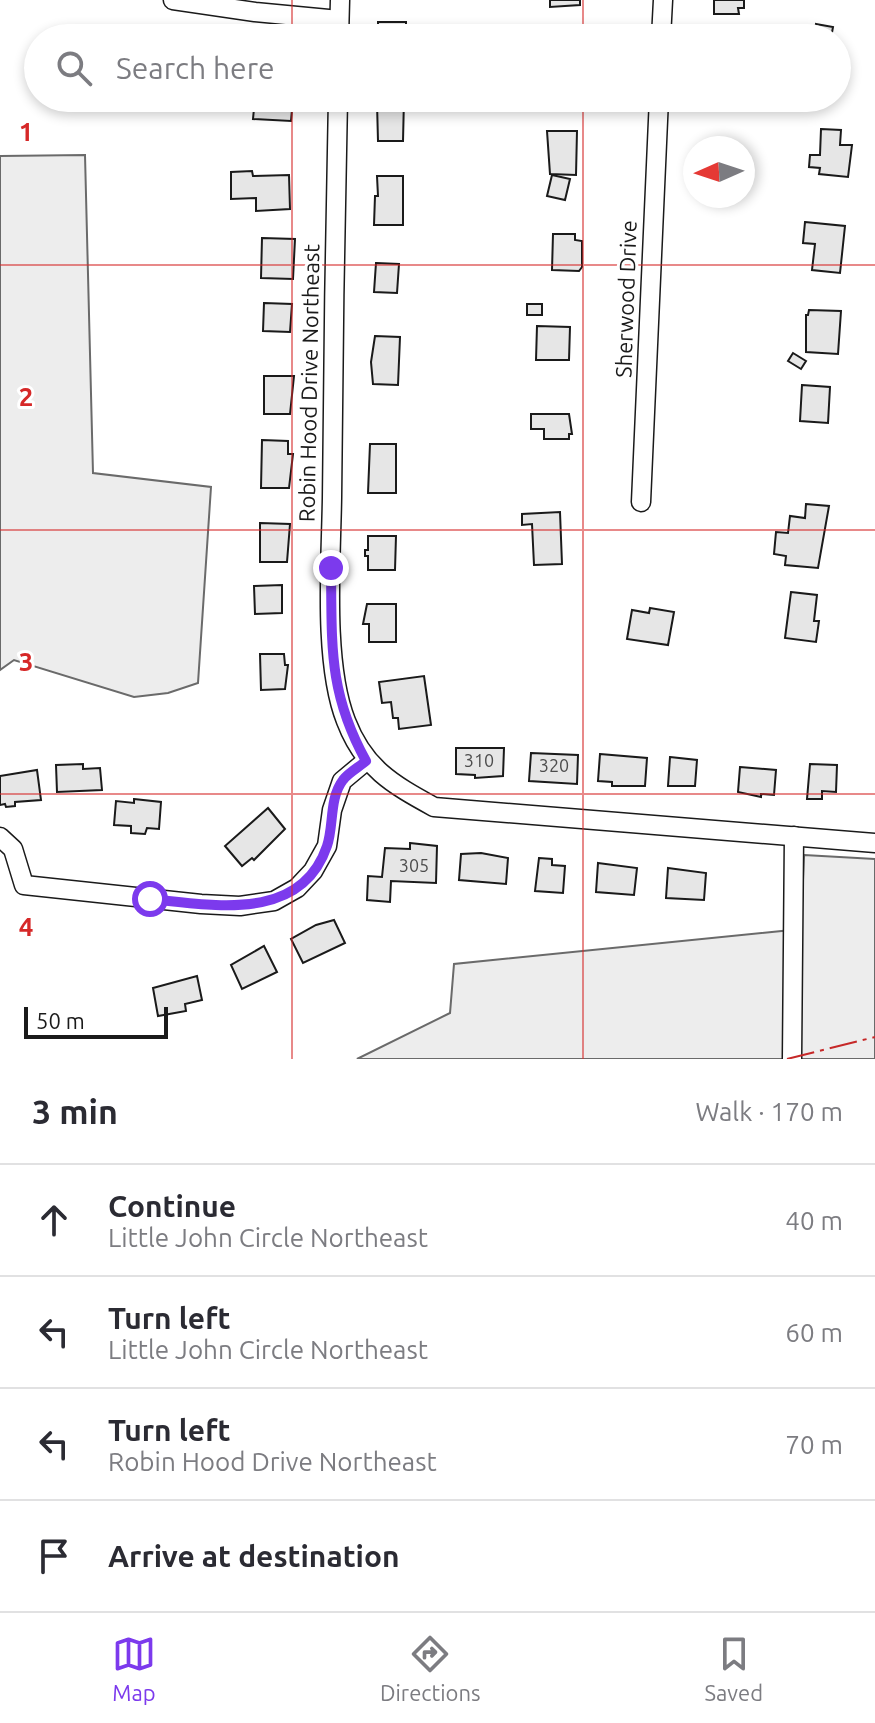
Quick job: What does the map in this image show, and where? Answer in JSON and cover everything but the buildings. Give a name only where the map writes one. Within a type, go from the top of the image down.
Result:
[{"type":"street","points":[[173,0],[314,24]]},
{"type":"street","points":[[339,24],[340,0]]},
{"type":"street","points":[[662,24],[663,0]]},
{"type":"street","name":"Robin Hood Drive Northeast","points":[[338,112],[331,522],[332,654],[337,693],[345,720],[366,761],[392,784],[434,807],[875,843]]},
{"type":"street","name":"Sherwood Drive","points":[[641,502],[658,112]]},
{"type":"street","points":[[0,837],[13,849],[24,885],[201,904],[240,906],[274,901],[297,888],[313,871],[327,846],[332,810],[342,781],[366,761]]},
{"type":"street","points":[[792,1059],[794,836]]},
{"type":"shaded area","points":[[85,155],[93,473],[211,487],[198,683],[168,693],[134,697],[14,660],[0,670],[0,156]]},
{"type":"shaded area","points":[[804,855],[875,859],[875,1059],[357,1059],[450,1013],[454,964],[801,929]]},
{"type":"power","points":[[787,1059],[875,1037]]},
{"type":"route","points":[[150,899],[240,906],[274,901],[297,888],[313,871],[327,846],[332,810],[342,781],[366,761],[345,720],[337,693],[332,654],[331,568]]}]
